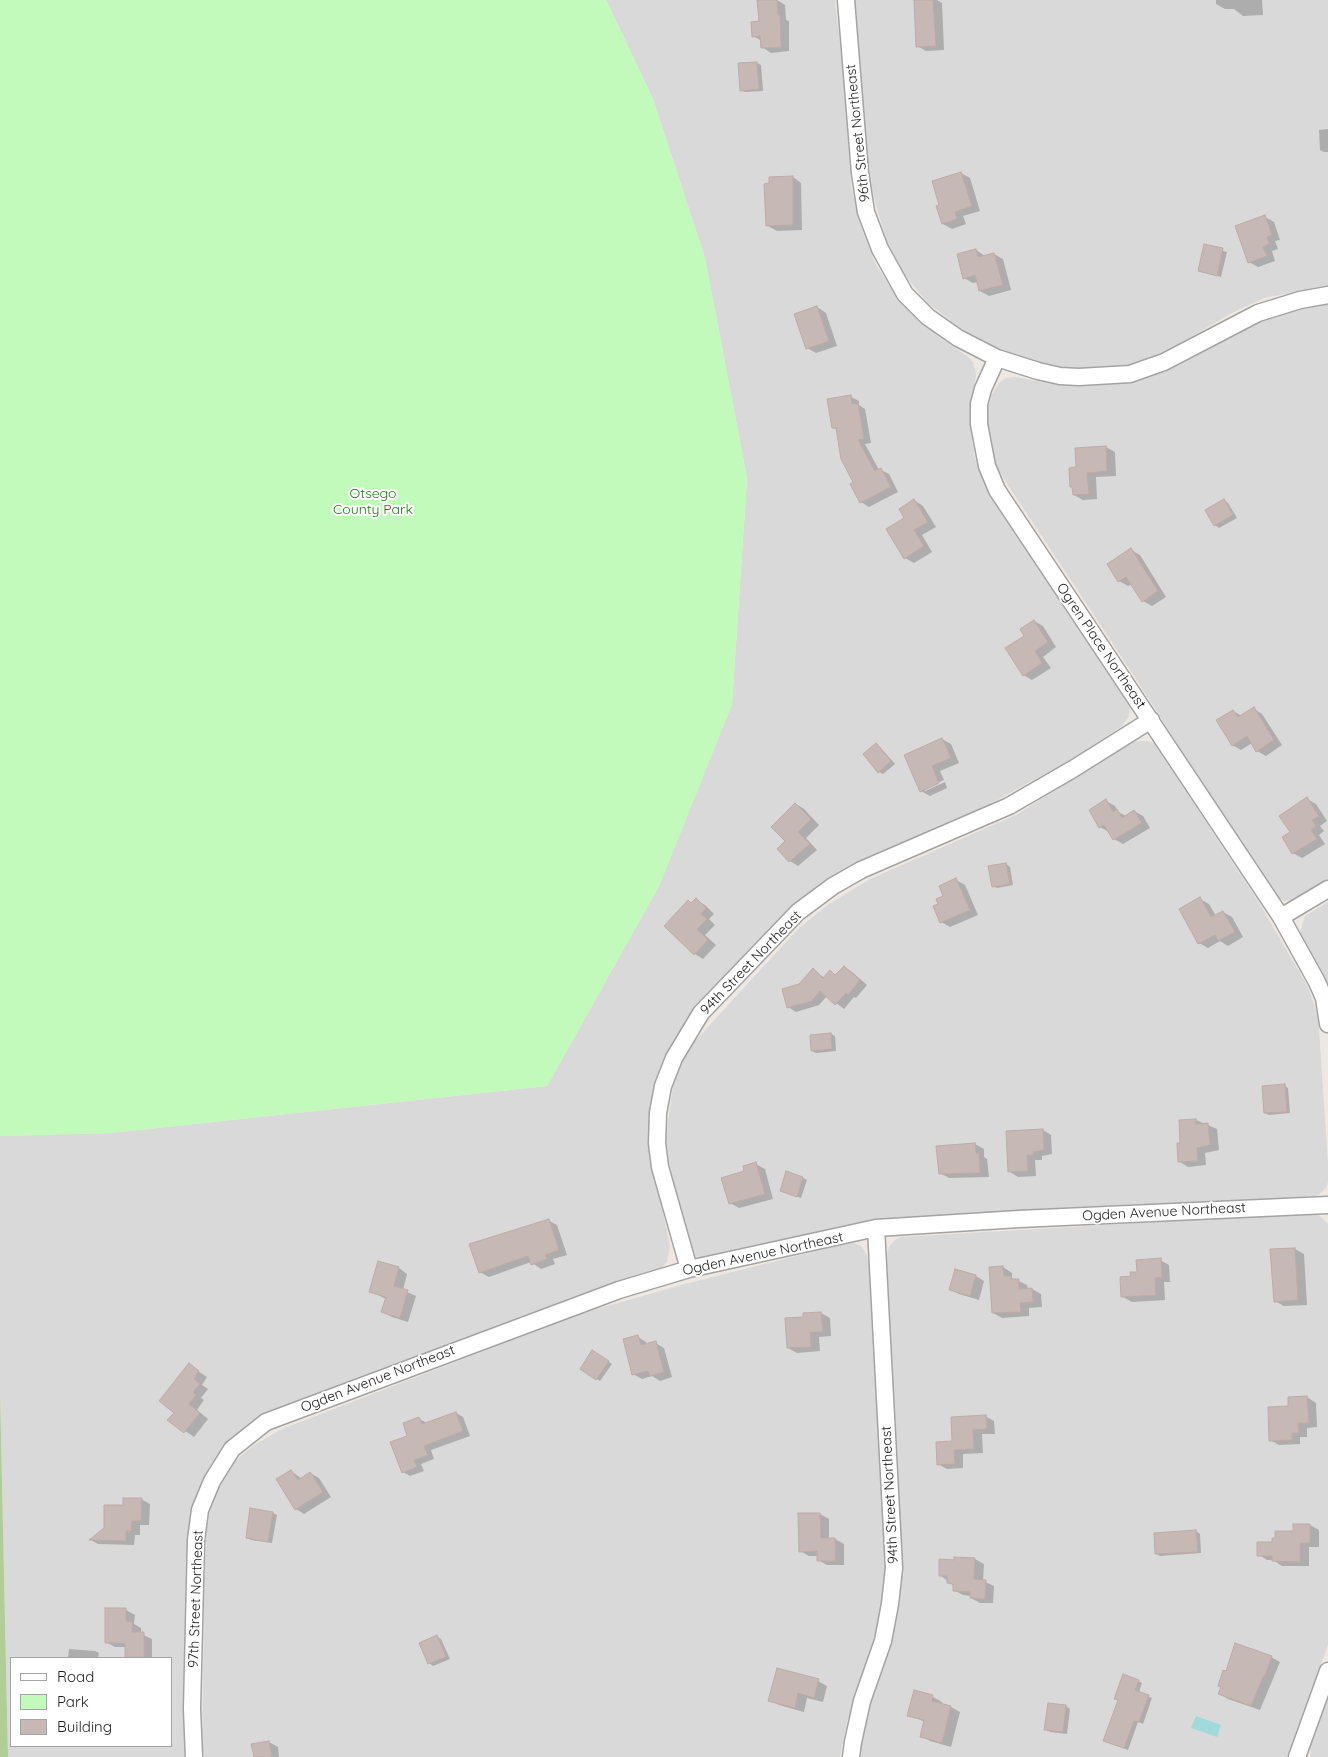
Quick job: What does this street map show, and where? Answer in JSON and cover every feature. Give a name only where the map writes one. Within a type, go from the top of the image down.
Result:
[{"type":"street","name":"96th Street Northeast","points":[[846,0],[860,173],[866,212],[880,249],[905,294],[928,317],[958,338],[997,358],[1060,376],[1079,377],[1130,374],[1164,362],[1258,313],[1300,300],[1328,295]]},
{"type":"street","name":"Ogren Place Northeast","points":[[997,358],[979,404],[979,424],[987,466],[997,490],[1281,916],[1324,998],[1328,1024]]},
{"type":"street","name":"94th Street Northeast","points":[[689,1269],[660,1167],[657,1144],[658,1113],[663,1086],[674,1058],[701,1013],[798,912],[833,886],[861,870],[1009,806],[1073,769],[1151,720]]},
{"type":"street","points":[[1281,916],[1328,889]]},
{"type":"street","name":"Ogden Avenue Northeast","points":[[232,1449],[266,1422],[619,1290],[689,1269],[876,1228],[1019,1219],[1328,1205]]},
{"type":"street","name":"94th Street Northeast","points":[[852,1757],[853,1742],[862,1701],[883,1641],[894,1568],[876,1228]]},
{"type":"street","name":"97th Street Northeast","points":[[194,1757],[192,1709],[196,1540],[200,1510],[212,1481],[232,1449]]},
{"type":"street","points":[[1297,1757],[1328,1670]]},
{"type":"shaded area","points":[[606,0],[835,0],[844,80],[851,186],[861,227],[875,263],[890,287],[913,315],[973,362],[976,374],[971,427],[974,455],[982,477],[1004,515],[1127,697],[1130,704],[1129,716],[1122,726],[1072,759],[959,821],[894,846],[857,866],[712,991],[687,1019],[662,1065],[654,1102],[654,1169],[670,1246],[667,1262],[661,1269],[517,1320],[348,1387],[269,1411],[244,1430],[205,1478],[194,1501],[189,1529],[184,1733],[186,1757],[8,1757],[0,1391],[0,1136],[111,1133],[547,1086],[659,886],[732,704],[747,478],[705,258],[653,99]]},
{"type":"shaded area","points":[[854,0],[1328,0],[1328,287],[1264,298],[1232,313],[1182,342],[1153,356],[1131,364],[1107,369],[1081,369],[1039,364],[1000,349],[960,328],[928,303],[902,272],[887,242],[869,176]]},
{"type":"shaded area","points":[[1328,304],[1328,881],[1293,900],[1284,901],[1274,895],[1132,673],[996,467],[988,442],[986,416],[992,394],[999,383],[1006,378],[1015,377],[1048,383],[1083,386],[1136,382],[1176,367],[1254,324],[1293,311]]},
{"type":"shaded area","points":[[1139,741],[1154,743],[1261,906],[1308,987],[1316,1010],[1319,1029],[1328,1164],[1326,1188],[1311,1198],[874,1221],[709,1257],[700,1258],[694,1256],[688,1248],[670,1168],[666,1137],[673,1086],[683,1059],[695,1041],[799,928],[829,904],[870,879],[1016,815],[1129,743]]},
{"type":"shaded area","points":[[1328,902],[1328,985],[1300,932],[1305,916]]},
{"type":"shaded area","points":[[1311,1213],[1320,1216],[1328,1224],[1328,1645],[1287,1757],[859,1757],[870,1703],[892,1638],[899,1594],[901,1549],[885,1270],[889,1247],[900,1237]]},
{"type":"shaded area","points":[[854,1243],[862,1247],[869,1262],[885,1538],[885,1588],[875,1638],[847,1722],[840,1757],[204,1757],[202,1747],[205,1536],[212,1503],[223,1479],[236,1460],[254,1445],[282,1429],[579,1314],[685,1284],[843,1244]]},
{"type":"shaded area","points":[[1328,1695],[1328,1757],[1311,1757],[1310,1747]]},
{"type":"green space","name":"Otsego County Park","points":[[0,0],[606,0],[653,99],[705,258],[747,478],[732,704],[659,886],[547,1086],[111,1133],[0,1136]]},
{"type":"green space","points":[[0,1391],[8,1757],[0,1757]]},
{"type":"water","points":[[1196,1716],[1221,1725],[1217,1737],[1191,1728]]},
{"type":"building","points":[[757,0],[777,0],[778,15],[780,15],[781,47],[761,48],[760,36],[752,37],[751,22],[759,21]]},
{"type":"building","points":[[914,0],[933,0],[936,46],[916,47]]},
{"type":"building","points":[[757,62],[759,89],[740,91],[738,63]]},
{"type":"building","points":[[961,172],[972,206],[955,212],[957,219],[942,224],[936,206],[939,205],[932,181]]},
{"type":"building","points":[[793,176],[793,225],[766,226],[764,184],[769,183],[769,177]]},
{"type":"building","points":[[1265,215],[1272,235],[1267,237],[1269,244],[1263,247],[1267,256],[1248,263],[1235,226]]},
{"type":"building","points":[[1204,244],[1223,248],[1217,276],[1198,271]]},
{"type":"building","points":[[976,249],[978,257],[994,253],[1003,285],[979,291],[975,275],[963,279],[957,254]]},
{"type":"building","points":[[817,306],[829,341],[806,349],[794,314]]},
{"type":"building","points":[[851,395],[852,404],[858,403],[864,439],[858,440],[875,471],[881,468],[891,487],[860,503],[850,484],[853,482],[841,459],[836,428],[832,428],[827,399]]},
{"type":"building","points":[[1106,446],[1107,471],[1087,473],[1089,494],[1073,495],[1072,487],[1070,487],[1069,468],[1076,467],[1075,448]]},
{"type":"building","points":[[914,499],[928,522],[914,530],[924,546],[904,559],[886,529],[904,518],[899,509]]},
{"type":"building","points":[[1224,499],[1233,515],[1214,526],[1205,510]]},
{"type":"building","points":[[1131,548],[1158,591],[1142,602],[1126,577],[1118,582],[1107,564]]},
{"type":"building","points":[[1034,620],[1048,642],[1035,651],[1042,663],[1023,676],[1005,648],[1024,636],[1020,629]]},
{"type":"building","points":[[1254,707],[1274,740],[1256,752],[1247,736],[1232,746],[1216,720],[1233,710],[1238,717]]},
{"type":"building","points":[[942,738],[951,758],[932,766],[939,783],[920,792],[904,755]]},
{"type":"building","points":[[876,743],[891,761],[878,773],[863,754]]},
{"type":"building","points":[[1307,797],[1319,816],[1312,820],[1316,826],[1311,830],[1317,839],[1292,854],[1282,837],[1290,832],[1279,816]]},
{"type":"building","points":[[1106,799],[1113,812],[1117,809],[1122,818],[1134,810],[1142,823],[1113,840],[1104,825],[1099,828],[1089,810]]},
{"type":"building","points":[[795,803],[811,819],[798,832],[810,844],[789,862],[777,849],[785,841],[771,827]]},
{"type":"building","points":[[1006,863],[1010,884],[992,887],[988,866]]},
{"type":"building","points":[[956,878],[970,910],[940,923],[933,906],[938,904],[936,899],[943,896],[939,886]]},
{"type":"building","points":[[1200,897],[1211,917],[1223,911],[1235,932],[1218,941],[1215,935],[1198,944],[1179,909]]},
{"type":"building","points":[[696,898],[706,908],[701,914],[707,919],[697,929],[708,940],[694,955],[664,926],[688,900],[691,903]]},
{"type":"building","points":[[844,966],[860,980],[848,995],[846,993],[835,1005],[820,991],[812,1001],[787,1008],[782,989],[799,984],[813,968],[823,978],[830,970],[835,975]]},
{"type":"building","points":[[831,1033],[832,1049],[811,1051],[810,1035]]},
{"type":"building","points":[[1285,1084],[1287,1112],[1264,1113],[1262,1086]]},
{"type":"building","points":[[1196,1119],[1196,1124],[1208,1123],[1210,1145],[1197,1148],[1198,1161],[1178,1162],[1177,1143],[1180,1143],[1179,1120]]},
{"type":"building","points":[[1043,1129],[1044,1150],[1033,1152],[1033,1155],[1027,1155],[1028,1171],[1008,1172],[1006,1131]]},
{"type":"building","points":[[975,1143],[976,1153],[979,1153],[980,1173],[939,1174],[936,1146]]},
{"type":"building","points":[[756,1162],[765,1194],[729,1204],[721,1178],[744,1171],[743,1166]]},
{"type":"building","points":[[786,1171],[803,1177],[797,1197],[780,1191]]},
{"type":"building","points":[[549,1219],[559,1250],[545,1255],[547,1259],[531,1265],[528,1256],[479,1273],[469,1244]]},
{"type":"building","points":[[1295,1248],[1298,1300],[1274,1302],[1270,1249]]},
{"type":"building","points":[[1161,1258],[1162,1277],[1155,1278],[1156,1295],[1121,1297],[1120,1277],[1131,1276],[1130,1272],[1137,1272],[1136,1260]]},
{"type":"building","points":[[378,1261],[399,1267],[394,1286],[408,1290],[400,1318],[381,1312],[386,1297],[369,1292]]},
{"type":"building","points":[[1003,1266],[1004,1276],[1011,1276],[1011,1279],[1019,1279],[1019,1289],[1032,1288],[1033,1302],[1020,1303],[1021,1312],[992,1313],[989,1267]]},
{"type":"building","points":[[955,1269],[976,1275],[970,1296],[949,1290]]},
{"type":"building","points":[[821,1312],[823,1332],[810,1332],[811,1347],[787,1348],[785,1318],[803,1317],[803,1313]]},
{"type":"building","points":[[638,1335],[641,1345],[656,1341],[664,1372],[650,1376],[648,1371],[632,1375],[623,1339]]},
{"type":"building","points":[[592,1350],[609,1361],[596,1380],[580,1369]]},
{"type":"building","points":[[189,1363],[199,1371],[194,1379],[200,1384],[193,1392],[196,1395],[189,1404],[200,1413],[184,1433],[167,1420],[174,1413],[159,1401]]},
{"type":"building","points":[[1307,1396],[1309,1423],[1298,1423],[1299,1433],[1292,1433],[1292,1440],[1269,1441],[1268,1407],[1288,1406],[1288,1397]]},
{"type":"building","points":[[456,1412],[463,1431],[424,1446],[428,1455],[414,1460],[417,1467],[402,1473],[390,1442],[407,1436],[403,1423],[419,1417],[422,1424]]},
{"type":"building","points":[[986,1415],[987,1429],[973,1430],[974,1449],[954,1450],[955,1464],[937,1465],[936,1442],[952,1441],[951,1417]]},
{"type":"building","points":[[291,1470],[298,1480],[310,1472],[323,1492],[295,1510],[276,1479]]},
{"type":"building","points":[[123,1498],[142,1498],[141,1521],[132,1521],[131,1531],[126,1531],[126,1541],[89,1540],[104,1528],[104,1505],[123,1505]]},
{"type":"building","points":[[250,1508],[273,1512],[268,1542],[246,1538]]},
{"type":"building","points":[[798,1513],[820,1513],[821,1538],[835,1538],[836,1561],[817,1561],[817,1551],[799,1552]]},
{"type":"building","points":[[1293,1524],[1310,1524],[1310,1543],[1300,1543],[1300,1562],[1272,1561],[1272,1556],[1257,1556],[1257,1542],[1272,1542],[1272,1538],[1275,1538],[1275,1531],[1293,1531]]},
{"type":"building","points":[[1196,1530],[1198,1552],[1155,1554],[1154,1533]]},
{"type":"building","points":[[954,1557],[975,1558],[974,1579],[986,1580],[985,1599],[970,1598],[970,1592],[953,1591],[953,1584],[947,1583],[947,1576],[939,1576],[939,1559],[954,1560]]},
{"type":"building","points":[[105,1608],[126,1608],[126,1621],[132,1622],[132,1632],[144,1632],[144,1657],[125,1657],[125,1643],[105,1643]]},
{"type":"building","points":[[437,1635],[446,1657],[428,1664],[419,1643]]},
{"type":"building","points":[[1235,1643],[1272,1656],[1251,1706],[1218,1694],[1221,1687],[1218,1686],[1223,1670],[1226,1671]]},
{"type":"building","points":[[777,1668],[819,1679],[814,1698],[798,1693],[795,1708],[768,1701]]},
{"type":"building","points":[[1123,1674],[1139,1680],[1135,1690],[1149,1695],[1139,1722],[1134,1721],[1124,1748],[1103,1741],[1118,1700],[1114,1699]]},
{"type":"building","points":[[914,1690],[933,1695],[932,1701],[951,1706],[942,1743],[920,1737],[924,1720],[907,1716]]},
{"type":"building","points":[[1048,1703],[1066,1705],[1063,1732],[1044,1730]]},
{"type":"building","points":[[269,1741],[272,1757],[254,1757],[251,1744]]}]
